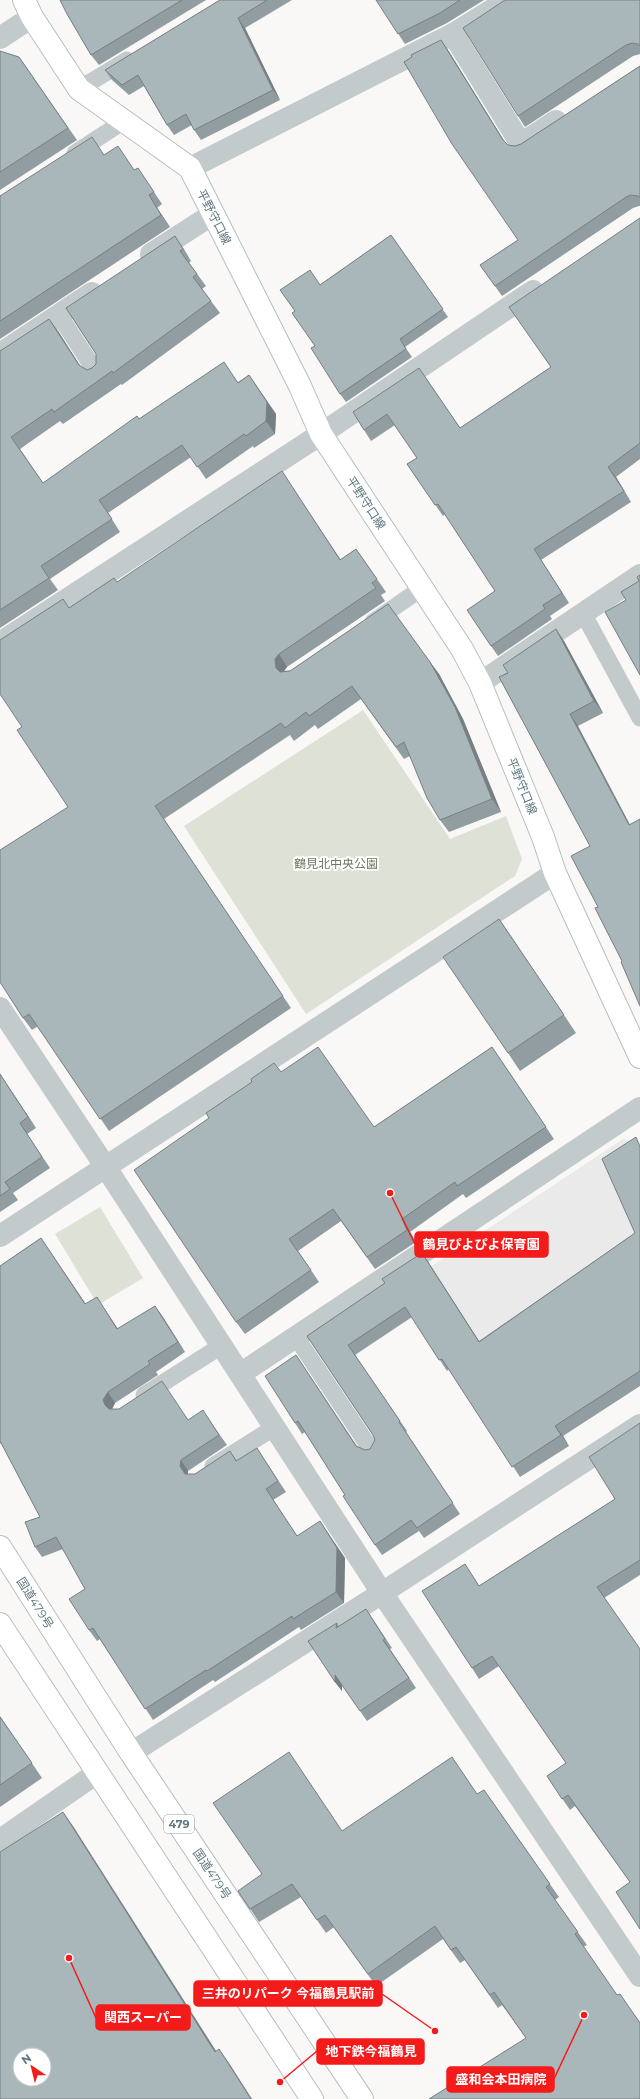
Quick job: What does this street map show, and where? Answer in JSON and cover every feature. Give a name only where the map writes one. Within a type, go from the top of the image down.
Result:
[{"type":"main road","name":"平野守口線","points":[[28,9],[79,89],[190,168],[300,386],[321,434],[462,649],[480,683],[543,837],[555,873],[640,1057]]},
{"type":"main road","name":"国道479号","points":[[0,1547],[131,1753],[362,2099]]},
{"type":"main road","points":[[0,1624],[312,2099]]},
{"type":"street","points":[[190,168],[453,34],[508,0]]},
{"type":"street","points":[[0,38],[28,9]]},
{"type":"street","points":[[453,34],[521,144],[574,109]]},
{"type":"street","points":[[136,264],[213,214]]},
{"type":"street","points":[[0,643],[321,434],[549,280]]},
{"type":"street","points":[[0,354],[110,281]]},
{"type":"street","points":[[480,683],[640,575]]},
{"type":"street","points":[[0,1236],[555,873]]},
{"type":"street","points":[[0,1008],[105,1166],[382,1593],[640,1976]]},
{"type":"street","points":[[240,1374],[640,1108]]},
{"type":"street","points":[[131,1753],[382,1593],[640,1425]]},
{"type":"street","points":[[0,1840],[97,1773]]},
{"type":"lane","points":[[79,89],[139,53]]},
{"type":"lane","points":[[59,164],[124,121]]},
{"type":"lane","points":[[59,315],[96,372]]},
{"type":"lane","points":[[358,632],[422,588]]},
{"type":"lane","points":[[583,613],[640,718]]},
{"type":"lane","points":[[296,1337],[372,1451]]},
{"type":"lane","points":[[128,1406],[221,1346]]},
{"type":"lane","points":[[198,1476],[275,1427]]},
{"type":"shaded area","points":[[623,1139],[640,1142],[640,1324],[452,1370],[400,1287]]},
{"type":"green space","name":"鶴見北中央公園","points":[[363,710],[450,839],[506,816],[522,859],[515,876],[306,1014],[184,826]]},
{"type":"green space","points":[[100,1207],[143,1278],[98,1305],[55,1234]]},
{"type":"building","points":[[60,0],[182,0],[91,55]]},
{"type":"building","points":[[220,0],[267,0],[238,18],[273,90],[194,130],[186,114],[167,125],[138,75],[122,85],[105,70]]},
{"type":"building","points":[[376,0],[460,0],[440,13],[398,34]]},
{"type":"building","points":[[505,0],[640,0],[640,46],[632,43],[626,45],[518,116],[463,28]]},
{"type":"building","points":[[441,40],[503,140],[508,145],[515,146],[521,144],[640,66],[640,198],[638,196],[631,195],[626,197],[495,286],[480,265],[518,240],[452,144],[404,62],[412,57],[411,55]]},
{"type":"building","points":[[0,51],[19,57],[68,128],[0,172]]},
{"type":"building","points":[[92,137],[104,155],[118,146],[134,170],[138,168],[154,192],[149,195],[161,215],[0,321],[0,196]]},
{"type":"building","points":[[640,218],[640,443],[608,467],[624,491],[534,549],[562,593],[543,605],[545,609],[491,646],[467,610],[495,591],[438,504],[435,505],[407,464],[417,458],[387,414],[364,430],[353,412],[419,368],[460,428],[551,367],[509,307]]},
{"type":"building","points":[[391,235],[443,309],[400,339],[406,349],[340,394],[311,348],[315,346],[292,313],[295,311],[280,290],[310,270],[320,285]]},
{"type":"building","points":[[175,236],[183,249],[180,251],[197,274],[193,277],[211,301],[113,373],[112,371],[54,412],[52,409],[11,437],[43,483],[137,416],[139,419],[224,362],[238,383],[249,375],[267,402],[266,421],[246,436],[244,434],[197,467],[182,445],[99,500],[112,519],[41,566],[49,578],[0,610],[0,351],[49,319],[79,365],[87,370],[92,368],[96,364],[96,354],[66,308]]},
{"type":"building","points":[[282,471],[340,560],[356,549],[377,579],[372,583],[376,588],[279,654],[275,659],[276,668],[280,672],[290,671],[388,604],[430,662],[455,707],[492,799],[440,820],[427,798],[404,742],[396,747],[352,686],[309,716],[306,712],[285,728],[281,723],[155,806],[283,996],[100,1119],[29,1014],[23,1018],[0,982],[0,850],[68,807],[17,730],[22,727],[0,694],[0,640],[63,599],[69,608],[114,578],[117,582]]},
{"type":"building","points":[[640,575],[640,675],[605,612],[626,600],[621,592],[639,581],[637,577]]},
{"type":"building","points":[[556,629],[594,701],[570,714],[629,825],[640,819],[640,1006],[621,962],[622,961],[595,908],[598,907],[571,856],[590,846],[499,677],[508,673],[503,665]]},
{"type":"building","points":[[499,919],[564,1015],[508,1053],[443,957]]},
{"type":"building","points":[[318,1047],[374,1127],[492,1047],[546,1127],[457,1186],[455,1182],[402,1219],[407,1230],[367,1257],[333,1209],[289,1239],[311,1270],[236,1322],[134,1170],[209,1118],[206,1113],[252,1082],[251,1079],[274,1063],[281,1072]]},
{"type":"building","points":[[0,1074],[28,1117],[20,1123],[42,1157],[5,1182],[10,1189],[0,1196]]},
{"type":"building","points":[[636,1137],[640,1147],[640,1371],[555,1426],[561,1435],[512,1467],[442,1359],[439,1360],[405,1307],[348,1345],[400,1421],[399,1422],[453,1503],[417,1528],[411,1520],[375,1545],[343,1496],[345,1495],[298,1421],[295,1423],[265,1376],[296,1355],[356,1446],[365,1450],[370,1449],[375,1440],[373,1435],[307,1336],[385,1283],[382,1279],[422,1253],[479,1342],[635,1233],[602,1159]]},
{"type":"building","points":[[41,1238],[85,1304],[97,1297],[117,1329],[155,1306],[178,1342],[148,1361],[150,1364],[108,1392],[103,1400],[105,1405],[109,1409],[119,1409],[162,1381],[188,1420],[203,1410],[219,1435],[181,1460],[180,1466],[185,1474],[195,1474],[230,1451],[236,1461],[257,1448],[278,1481],[266,1489],[297,1536],[320,1521],[337,1548],[336,1592],[293,1619],[292,1616],[145,1709],[93,1628],[89,1630],[69,1599],[85,1589],[56,1537],[35,1547],[25,1522],[40,1517],[0,1441],[0,1266]]},
{"type":"building","points":[[640,1423],[640,1560],[597,1587],[640,1649],[640,1929],[616,1892],[630,1882],[568,1795],[562,1799],[547,1776],[566,1763],[492,1656],[472,1668],[422,1591],[465,1564],[479,1586],[615,1499],[589,1457]]},
{"type":"building","points":[[366,1609],[385,1639],[383,1640],[409,1678],[360,1711],[335,1675],[335,1682],[308,1641],[337,1623],[336,1628]]},
{"type":"building","points":[[0,1717],[32,1763],[0,1785]]},
{"type":"building","points":[[289,1752],[342,1831],[452,1757],[477,1794],[484,1790],[550,1884],[546,1887],[578,1932],[575,1934],[617,1995],[620,1994],[640,2023],[640,2099],[429,2099],[526,2038],[494,1992],[490,1995],[456,1947],[451,1950],[435,1926],[368,1974],[325,1915],[317,1920],[292,1884],[250,1909],[238,1891],[262,1874],[213,1803]]},
{"type":"building","points":[[63,1812],[215,2052],[219,2049],[251,2099],[0,2099],[0,1852]]},
{"type":"place","name":"鶴見ぴよぴよ保育園","points":[[390,1193]]},
{"type":"place","name":"関西スーパー","points":[[69,1958]]},
{"type":"place","name":"盛和会本田病院","points":[[584,2015]]},
{"type":"place","name":"三井のリパーク 今福鶴見駅前","points":[[435,2031]]},
{"type":"place","name":"地下鉄今福鶴見","points":[[280,2082]]}]
